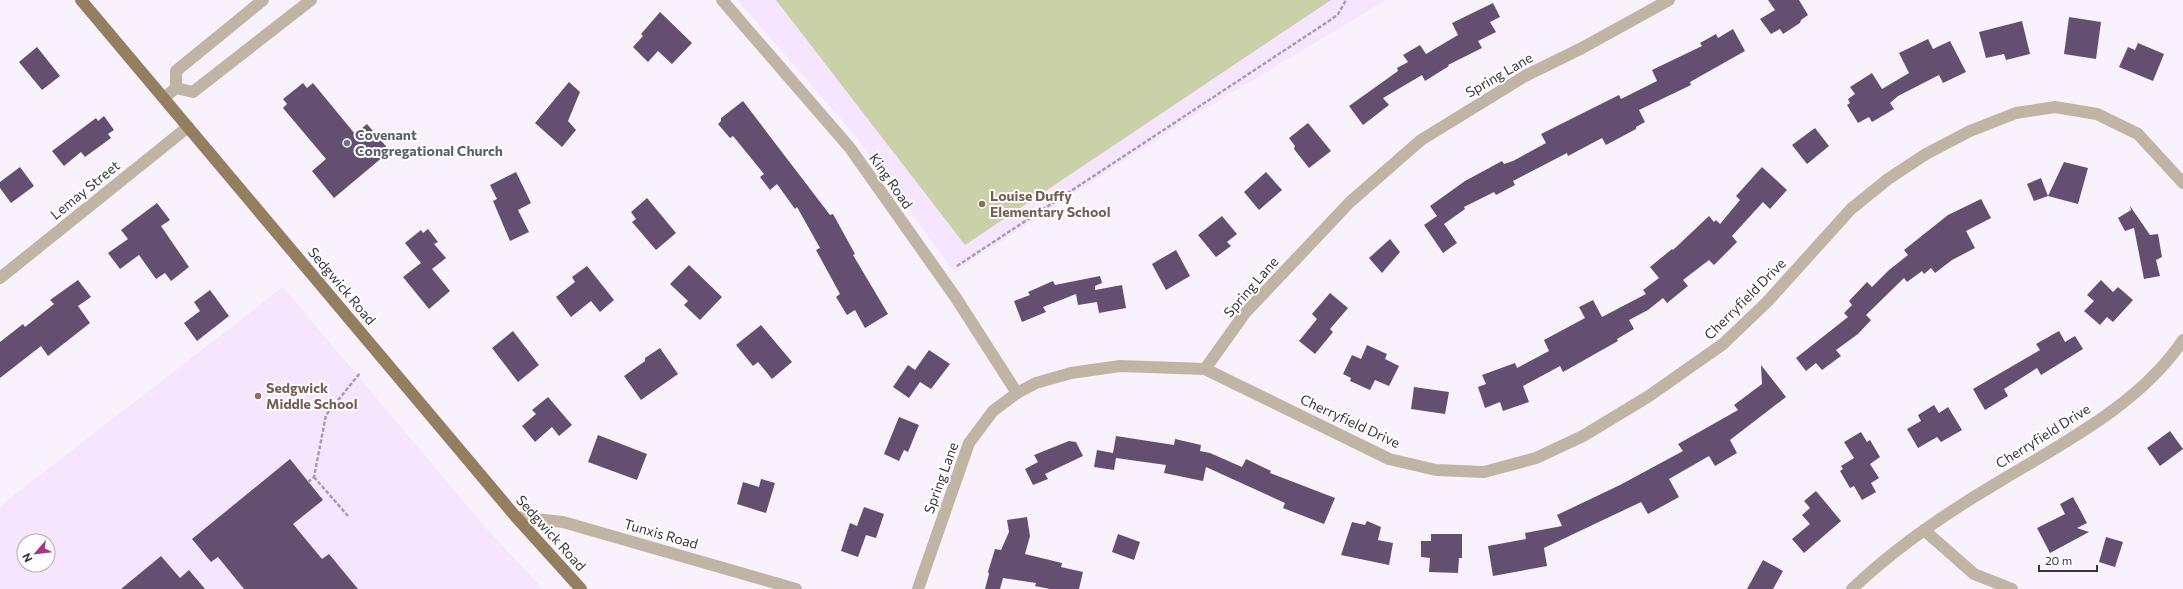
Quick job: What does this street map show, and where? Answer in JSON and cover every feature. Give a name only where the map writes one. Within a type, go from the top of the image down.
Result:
[{"type":"main road","name":"Sedgwick Road","points":[[81,0],[516,517],[581,589]]},
{"type":"street","points":[[176,88],[176,71],[263,0]]},
{"type":"street","points":[[176,88],[193,92],[311,0]]},
{"type":"street","name":"King Road","points":[[722,0],[850,148],[956,298],[1016,393]]},
{"type":"street","name":"Spring Lane","points":[[918,589],[969,443],[994,411],[1016,393],[1036,383],[1071,373],[1120,366],[1205,368],[1245,313],[1350,202],[1422,140],[1525,76],[1582,48],[1669,0]]},
{"type":"street","points":[[164,98],[176,88]]},
{"type":"street","name":"Cherryfield Drive","points":[[1205,368],[1389,458],[1436,470],[1484,472],[1536,458],[1583,436],[1649,396],[1723,344],[1767,302],[1851,210],[1888,179],[1926,154],[1970,131],[2016,113],[2055,107],[2097,114],[2138,134],[2183,183]]},
{"type":"street","name":"Lemay Street","points":[[0,278],[188,127]]},
{"type":"street","name":"Cherryfield Drive","points":[[1852,589],[1868,573],[1924,530],[2000,481],[2081,433],[2129,397],[2172,357],[2183,340]]},
{"type":"street","name":"Tunxis Road","points":[[516,517],[563,522],[754,583],[796,589]]},
{"type":"street","points":[[1924,530],[1974,574],[2012,589]]},
{"type":"path","points":[[957,266],[1332,19],[1338,14],[1346,0]]},
{"type":"path","points":[[308,482],[314,477],[326,415],[360,373]]},
{"type":"path","points":[[314,477],[348,516]]},
{"type":"shaded area","name":"Louise Duffy Elementary School","points":[[737,0],[1386,0],[1190,118],[954,272],[856,136]]},
{"type":"shaded area","name":"Sedgwick Middle School","points":[[283,287],[485,527],[543,589],[0,589],[0,506]]},
{"type":"green space","name":"Louise Duffy Elementary School","points":[[776,0],[1331,0],[965,245]]},
{"type":"building","points":[[1768,0],[1799,0],[1808,15],[1801,20],[1800,23],[1783,34],[1780,29],[1771,34],[1760,19],[1775,10]]},
{"type":"building","points":[[1493,3],[1500,17],[1490,22],[1496,32],[1478,41],[1482,48],[1448,65],[1449,66],[1425,81],[1422,75],[1383,98],[1389,105],[1363,125],[1349,106],[1398,71],[1397,68],[1408,62],[1403,55],[1420,45],[1426,54],[1458,35],[1452,23]]},
{"type":"building","points":[[660,12],[692,43],[672,64],[658,51],[648,62],[633,47],[643,36],[641,34]]},
{"type":"building","points":[[2069,17],[2101,22],[2096,59],[2064,54]]},
{"type":"building","points":[[2022,21],[2030,54],[2006,60],[2004,54],[1986,58],[1979,32]]},
{"type":"building","points":[[1733,29],[1745,51],[1690,82],[1691,85],[1639,110],[1645,122],[1636,127],[1636,129],[1606,145],[1602,138],[1568,156],[1567,153],[1513,181],[1515,185],[1496,195],[1494,192],[1464,207],[1465,209],[1444,224],[1457,243],[1443,253],[1424,225],[1437,216],[1430,206],[1465,181],[1502,161],[1504,164],[1513,161],[1546,143],[1541,134],[1619,95],[1621,99],[1657,81],[1652,70],[1702,46],[1700,43],[1716,34],[1718,38]]},
{"type":"building","points":[[1928,39],[1933,49],[1950,41],[1966,72],[1943,83],[1939,75],[1898,96],[1890,103],[1894,109],[1872,122],[1869,117],[1858,123],[1847,105],[1850,103],[1848,99],[1855,94],[1850,87],[1872,73],[1882,89],[1909,73],[1899,53]]},
{"type":"building","points":[[2138,43],[2164,54],[2153,81],[2119,67],[2128,47],[2135,50]]},
{"type":"building","points":[[37,47],[60,76],[42,90],[19,62]]},
{"type":"building","points":[[569,82],[580,92],[568,121],[576,130],[562,147],[535,123]]},
{"type":"building","name":"Covenant Congregational Church","points":[[303,83],[307,88],[313,83],[355,134],[367,124],[390,151],[334,198],[312,171],[326,159],[283,108],[287,104],[283,99]]},
{"type":"building","points":[[743,101],[830,215],[833,214],[855,254],[853,255],[888,314],[865,328],[855,310],[847,315],[836,297],[840,294],[816,250],[820,248],[797,207],[795,209],[777,184],[770,190],[760,177],[764,174],[733,136],[730,138],[718,124],[721,121],[721,118]]},
{"type":"building","points":[[104,116],[114,130],[108,134],[111,138],[85,157],[81,152],[64,166],[52,151],[96,118],[98,121]]},
{"type":"building","points":[[1308,123],[1331,151],[1309,168],[1294,149],[1295,146],[1289,138]]},
{"type":"building","points":[[1815,128],[1829,146],[1807,164],[1792,145]]},
{"type":"building","points":[[2064,162],[2088,168],[2078,204],[2048,196]]},
{"type":"building","points":[[20,167],[34,186],[11,203],[0,188],[0,182]]},
{"type":"building","points":[[1762,167],[1787,190],[1770,209],[1763,202],[1732,236],[1737,242],[1714,265],[1709,260],[1683,280],[1688,286],[1667,303],[1663,298],[1648,310],[1629,320],[1634,329],[1617,339],[1618,341],[1563,372],[1560,366],[1523,386],[1529,402],[1503,411],[1500,402],[1485,408],[1478,387],[1486,384],[1482,375],[1515,363],[1517,368],[1549,351],[1544,340],[1585,318],[1579,307],[1593,300],[1602,317],[1646,294],[1643,290],[1659,278],[1650,267],[1672,249],[1673,250],[1709,216],[1714,222],[1716,220],[1720,224],[1740,200],[1736,196]]},
{"type":"building","points":[[516,172],[531,203],[518,210],[529,232],[510,241],[493,201],[497,199],[490,185]]},
{"type":"building","points":[[1266,172],[1282,190],[1259,210],[1244,192]]},
{"type":"building","points":[[2041,178],[2048,196],[2034,201],[2027,184]]},
{"type":"building","points":[[647,198],[676,233],[656,250],[632,222],[636,219],[631,212]]},
{"type":"building","points":[[1981,199],[1991,218],[1966,231],[1975,248],[1952,260],[1935,273],[1931,268],[1924,274],[1922,271],[1907,282],[1904,278],[1866,315],[1871,320],[1858,334],[1836,350],[1841,356],[1822,370],[1816,363],[1806,371],[1796,358],[1848,317],[1844,313],[1852,305],[1849,301],[1867,282],[1872,287],[1889,270],[1908,255],[1904,250],[1948,215]]},
{"type":"building","points":[[157,203],[170,220],[161,226],[189,267],[171,281],[165,273],[156,279],[139,255],[120,269],[108,253],[128,239],[121,230]]},
{"type":"building","points":[[2130,206],[2150,235],[2158,234],[2162,257],[2156,260],[2160,276],[2144,279],[2134,228],[2125,231],[2118,218],[2131,210]]},
{"type":"building","points":[[1222,216],[1237,234],[1227,242],[1231,246],[1216,257],[1198,235]]},
{"type":"building","points":[[428,229],[438,242],[434,244],[446,258],[432,269],[450,291],[429,309],[403,277],[421,263],[405,243],[421,230],[423,233]]},
{"type":"building","points":[[1390,239],[1400,252],[1382,273],[1369,258]]},
{"type":"building","points":[[1176,250],[1190,276],[1166,290],[1152,264]]},
{"type":"building","points":[[689,265],[722,297],[700,320],[684,305],[688,301],[670,284]]},
{"type":"building","points":[[587,266],[614,300],[600,312],[591,301],[571,317],[556,297],[575,282],[572,277]]},
{"type":"building","points":[[1100,276],[1102,283],[1095,286],[1095,290],[1122,285],[1126,308],[1099,313],[1097,302],[1078,305],[1076,294],[1043,307],[1046,312],[1022,322],[1014,301],[1030,295],[1028,292],[1053,281],[1055,285]]},
{"type":"building","points":[[78,280],[91,297],[78,306],[90,323],[48,356],[41,346],[0,378],[0,342],[23,324],[25,327],[54,304],[50,300]]},
{"type":"building","points":[[2101,280],[2113,292],[2118,287],[2133,300],[2113,322],[2107,317],[2100,325],[2084,311],[2094,301],[2087,295]]},
{"type":"building","points":[[210,290],[229,316],[197,341],[184,323],[200,311],[194,302]]},
{"type":"building","points":[[1330,293],[1348,308],[1330,329],[1333,332],[1315,354],[1299,341],[1317,319],[1312,314]]},
{"type":"building","points":[[761,325],[792,362],[772,379],[758,362],[753,366],[736,345]]},
{"type":"building","points":[[513,331],[539,365],[518,382],[492,348]]},
{"type":"building","points":[[2059,331],[2065,342],[2075,336],[2083,349],[2041,375],[2037,368],[2004,389],[2008,396],[1985,410],[1973,389],[2040,350],[2036,344]]},
{"type":"building","points":[[1367,345],[1387,354],[1385,359],[1399,366],[1389,386],[1375,380],[1370,390],[1350,381],[1351,378],[1343,374],[1352,355],[1361,359]]},
{"type":"building","points":[[660,348],[678,374],[641,400],[624,376],[645,361],[645,358]]},
{"type":"building","points":[[929,350],[950,364],[931,389],[920,382],[909,398],[893,387],[908,365],[915,370]]},
{"type":"building","points":[[1761,365],[1786,397],[1730,440],[1737,453],[1715,466],[1709,456],[1669,479],[1679,497],[1648,514],[1641,502],[1544,548],[1547,566],[1493,576],[1488,546],[1526,539],[1525,533],[1562,526],[1557,515],[1620,485],[1683,451],[1678,444],[1738,410],[1734,405],[1762,384]]},
{"type":"building","points":[[1414,387],[1449,392],[1445,414],[1411,409]]},
{"type":"building","points":[[548,397],[572,425],[559,436],[552,427],[535,442],[522,426],[536,414],[532,410]]},
{"type":"building","points":[[1934,405],[1939,413],[1948,407],[1962,430],[1941,442],[1937,437],[1918,448],[1907,429],[1921,421],[1918,415]]},
{"type":"building","points":[[899,417],[919,425],[908,452],[904,450],[899,461],[884,454]]},
{"type":"building","points":[[2170,431],[2183,449],[2160,466],[2147,448]]},
{"type":"building","points":[[1861,432],[1867,442],[1870,440],[1880,457],[1870,464],[1879,478],[1871,483],[1876,492],[1862,500],[1854,486],[1850,488],[1840,471],[1843,469],[1841,466],[1854,458],[1844,442]]},
{"type":"building","points":[[598,435],[647,454],[637,480],[588,462]]},
{"type":"building","points":[[1116,436],[1174,445],[1175,439],[1201,445],[1200,451],[1210,453],[1242,467],[1246,459],[1271,471],[1270,473],[1335,498],[1324,524],[1283,508],[1285,503],[1206,467],[1203,481],[1164,473],[1166,465],[1116,458],[1114,470],[1094,467],[1097,450],[1113,453]]},
{"type":"building","points":[[1069,441],[1076,442],[1083,456],[1045,474],[1048,479],[1033,485],[1025,469],[1038,462],[1034,455]]},
{"type":"building","points":[[290,459],[323,500],[293,524],[322,559],[329,554],[358,589],[244,589],[218,557],[211,562],[192,539]]},
{"type":"building","points":[[761,479],[775,483],[766,513],[737,504],[743,482],[759,487]]},
{"type":"building","points":[[1816,491],[1841,521],[1804,553],[1792,539],[1810,524],[1802,515],[1810,508],[1804,501]]},
{"type":"building","points":[[2073,497],[2087,523],[2077,528],[2089,532],[2050,553],[2037,528],[2065,514],[2060,504]]},
{"type":"building","points":[[864,507],[884,514],[876,538],[866,535],[858,557],[841,551],[850,523],[857,526]]},
{"type":"building","points":[[1027,517],[1030,536],[1025,554],[1062,563],[1061,567],[1083,572],[1079,589],[1050,589],[1035,586],[1036,583],[1003,578],[1000,589],[985,589],[989,574],[988,572],[995,549],[1001,550],[1009,532],[1007,520]]},
{"type":"building","points":[[1367,521],[1381,527],[1378,540],[1393,543],[1389,565],[1341,555],[1352,522],[1365,525]]},
{"type":"building","points":[[1118,534],[1140,542],[1134,560],[1112,552]]},
{"type":"building","points":[[1431,534],[1462,534],[1462,558],[1459,558],[1458,573],[1429,572],[1430,558],[1421,557],[1421,541],[1431,541]]},
{"type":"building","points":[[2106,537],[2123,542],[2115,567],[2099,562]]},
{"type":"building","points":[[161,556],[180,578],[189,570],[205,589],[121,589]]},
{"type":"building","points":[[1763,560],[1783,571],[1773,589],[1747,589]]},
{"type":"place","name":"Covenant Congregational Church","points":[[347,143]]},
{"type":"place","name":"Louise Duffy Elementary School","points":[[982,204]]},
{"type":"place","name":"Sedgwick Middle School","points":[[258,396]]}]
